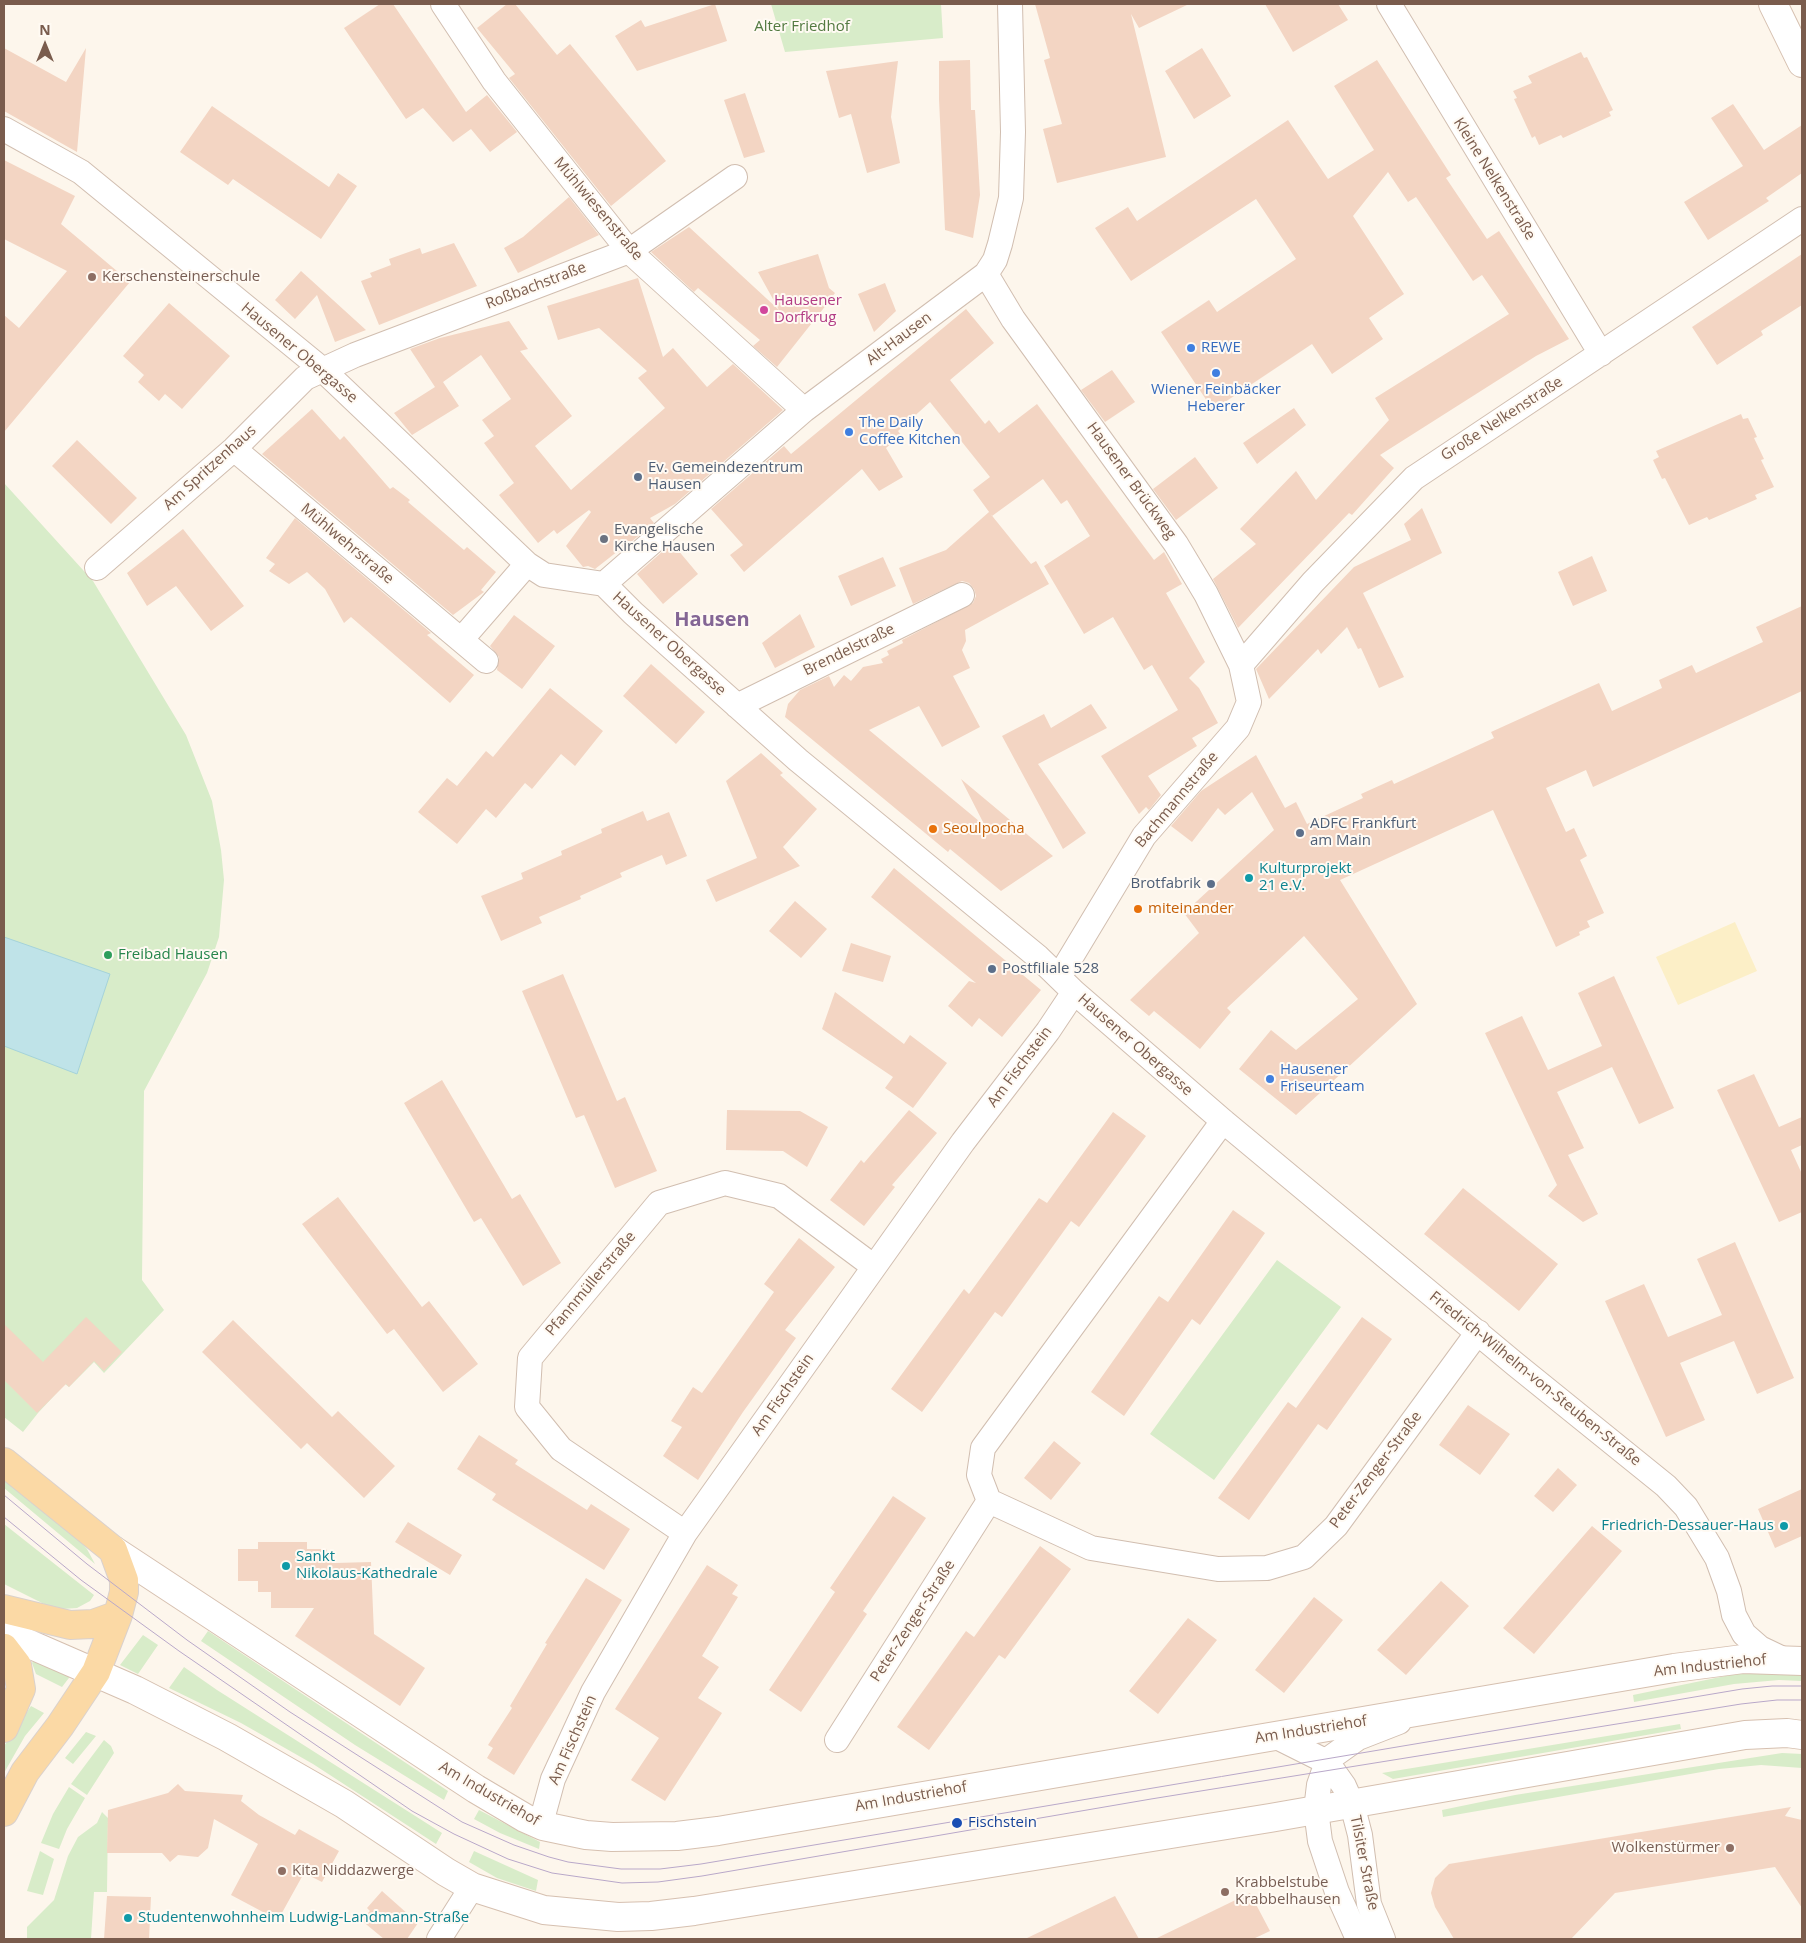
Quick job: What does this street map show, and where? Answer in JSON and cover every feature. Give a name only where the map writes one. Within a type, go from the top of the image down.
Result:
[{"type":"main road","points":[[1773,4],[1802,63]]},
{"type":"main road","points":[[4,1462],[113,1550],[124,1580],[124,1592],[118,1615],[96,1672],[60,1726],[25,1772],[4,1812]]},
{"type":"main road","name":"Am Industriehof","points":[[113,1550],[476,1790],[525,1818],[544,1826],[586,1835],[612,1837],[661,1837],[718,1831],[1674,1668],[1743,1659],[1793,1660]]},
{"type":"main road","points":[[4,1609],[70,1625],[93,1624],[118,1615]]},
{"type":"main road","points":[[4,1633],[96,1672],[227,1737],[344,1804],[446,1872],[472,1887],[544,1910],[618,1917],[651,1916],[1316,1810],[1745,1735],[1787,1733],[1802,1735]]},
{"type":"main road","points":[[4,1648],[17,1665],[21,1689],[4,1728]]},
{"type":"street","name":"Mühlwiesenstraße","points":[[443,4],[494,81],[629,251],[804,410]]},
{"type":"street","name":"Alt-Hausen","points":[[604,584],[804,410],[986,274],[995,260],[1011,198],[1013,132],[1010,4]]},
{"type":"street","name":"Kleine Nelkenstraße","points":[[1389,4],[1601,354]]},
{"type":"street","name":"Hausener Obergasse","points":[[4,129],[87,176],[323,370],[527,564],[544,575],[604,584],[633,613],[798,760],[1067,984],[1224,1121]]},
{"type":"street","name":"Roßbachstraße","points":[[323,370],[355,354],[629,251],[735,177]]},
{"type":"street","name":"Große Nelkenstraße","points":[[1241,665],[1313,582],[1414,478],[1802,219]]},
{"type":"street","name":"Hausener Brückweg","points":[[986,274],[1013,319],[1176,544],[1206,594],[1241,665],[1249,702]]},
{"type":"street","name":"Am Spritzenhaus","points":[[96,568],[234,449],[305,378],[323,370]]},
{"type":"street","name":"Mühlwehrstraße","points":[[234,449],[486,661]]},
{"type":"street","points":[[461,640],[527,564]]},
{"type":"street","name":"Brendelstraße","points":[[737,706],[962,594]]},
{"type":"street","name":"Bachmannstraße","points":[[1067,984],[1144,836],[1238,728],[1249,702]]},
{"type":"street","name":"Am Fischstein","points":[[544,1826],[544,1812],[554,1779],[593,1692],[685,1533],[874,1266],[1067,984]]},
{"type":"street","points":[[989,1502],[979,1475],[983,1448],[1224,1121]]},
{"type":"street","name":"Friedrich-Wilhelm-von-Steuben-Straße","points":[[1224,1121],[1666,1486],[1686,1507],[1717,1558],[1729,1591],[1734,1615],[1744,1634],[1760,1648],[1793,1660]]},
{"type":"street","name":"Pfannmüllerstraße","points":[[685,1533],[561,1449],[527,1407],[530,1358],[659,1202],[725,1183],[780,1196],[874,1266]]},
{"type":"street","name":"Peter-Zenger-Straße","points":[[837,1740],[989,1502],[1091,1548],[1218,1569],[1267,1568],[1304,1557],[1336,1526],[1478,1332]]},
{"type":"street","points":[[1275,1736],[1327,1762],[1358,1738],[1428,1710]]},
{"type":"street","name":"Tilsiter Straße","points":[[1327,1762],[1352,1804],[1360,1835],[1369,1904],[1383,1939]]},
{"type":"street","name":"Tilsiter Straße","points":[[1327,1762],[1319,1785],[1316,1810],[1320,1841],[1337,1892],[1358,1939]]},
{"type":"street","points":[[439,1939],[472,1887]]},
{"type":"green space","name":"Alter Friedhof","points":[[771,4],[941,4],[943,38],[785,52]]},
{"type":"green space","name":"Freibad Hausen","points":[[4,483],[93,581],[186,735],[212,801],[221,850],[224,880],[219,937],[207,973],[144,1091],[142,1280],[164,1310],[104,1373],[94,1362],[69,1387],[65,1384],[23,1432],[4,1417]]},
{"type":"green space","points":[[1277,1260],[1341,1307],[1214,1480],[1150,1434]]},
{"type":"green space","points":[[4,1475],[70,1530],[87,1549],[95,1564],[4,1488]]},
{"type":"green space","points":[[4,1524],[94,1595],[90,1601],[77,1608],[62,1609],[48,1606],[4,1584]]},
{"type":"green space","points":[[208,1631],[448,1791],[444,1800],[355,1745],[201,1641]]},
{"type":"green space","points":[[143,1635],[158,1645],[138,1674],[120,1665]]},
{"type":"green space","points":[[35,1658],[72,1674],[62,1687],[36,1674],[32,1663]]},
{"type":"green space","points":[[184,1667],[442,1833],[436,1844],[313,1764],[241,1723],[169,1688]]},
{"type":"green space","points":[[1761,1672],[1802,1675],[1802,1681],[1779,1680],[1734,1684],[1634,1702],[1633,1695],[1735,1674]]},
{"type":"green space","points":[[31,1706],[44,1713],[25,1736],[4,1773],[4,1746]]},
{"type":"green space","points":[[1680,1724],[1681,1729],[1393,1779],[1382,1773]]},
{"type":"green space","points":[[86,1732],[96,1736],[73,1764],[65,1758]]},
{"type":"green space","points":[[104,1740],[111,1746],[114,1753],[87,1795],[71,1784]]},
{"type":"green space","points":[[1782,1753],[1802,1754],[1802,1768],[1761,1765],[1719,1769],[1443,1817],[1442,1810],[1515,1795]]},
{"type":"green space","points":[[69,1787],[85,1798],[67,1829],[59,1849],[41,1843],[53,1814]]},
{"type":"green space","points":[[479,1810],[540,1842],[539,1849],[500,1833],[474,1819]]},
{"type":"green space","points":[[102,1812],[108,1818],[107,1892],[94,1892],[91,1939],[27,1939],[27,1927],[54,1900],[68,1856],[78,1837],[97,1823]]},
{"type":"green space","points":[[40,1851],[54,1859],[43,1895],[27,1891]]},
{"type":"green space","points":[[474,1851],[538,1880],[536,1891],[497,1878],[469,1862]]},
{"type":"sand","points":[[1735,922],[1757,971],[1678,1005],[1656,957]]},
{"type":"water","points":[[4,937],[110,974],[77,1074],[4,1046]]},
{"type":"building","points":[[380,4],[393,4],[466,112],[487,95],[517,132],[490,152],[471,129],[453,142],[423,108],[406,119],[344,28]]},
{"type":"building","points":[[507,4],[515,4],[557,55],[570,44],[666,161],[611,206],[509,78],[515,74],[477,28]]},
{"type":"building","points":[[715,4],[727,41],[637,71],[615,36],[641,20],[645,27]]},
{"type":"building","points":[[1035,4],[1189,4],[1139,28],[1131,14],[1166,157],[1057,183],[1043,129],[1062,124],[1044,60],[1050,58]]},
{"type":"building","points":[[1265,4],[1338,4],[1348,20],[1293,52]]},
{"type":"building","points":[[4,48],[66,82],[86,48],[77,152],[4,111]]},
{"type":"building","points":[[1202,48],[1231,96],[1194,119],[1165,71]]},
{"type":"building","points":[[1581,52],[1584,58],[1587,57],[1613,110],[1609,112],[1611,116],[1563,138],[1561,135],[1539,145],[1535,136],[1532,138],[1514,99],[1517,98],[1513,91],[1532,83],[1528,76]]},
{"type":"building","points":[[970,60],[971,110],[975,110],[980,195],[973,238],[945,230],[939,99],[939,61]]},
{"type":"building","points":[[1377,60],[1451,175],[1446,178],[1487,239],[1499,231],[1569,339],[1536,356],[1380,455],[1394,468],[1352,515],[1349,513],[1238,628],[1213,579],[1256,544],[1240,529],[1296,471],[1316,500],[1389,420],[1375,398],[1509,314],[1482,275],[1473,281],[1416,197],[1408,202],[1388,172],[1353,216],[1404,294],[1369,318],[1383,339],[1332,374],[1312,344],[1213,410],[1161,332],[1209,300],[1217,312],[1296,259],[1256,199],[1131,281],[1095,228],[1128,207],[1137,221],[1288,120],[1328,179],[1374,150],[1334,86]]},
{"type":"building","points":[[898,61],[891,117],[900,163],[867,173],[851,114],[839,118],[826,71]]},
{"type":"building","points":[[745,93],[765,152],[744,158],[724,100]]},
{"type":"building","points":[[1733,104],[1764,150],[1802,125],[1802,173],[1766,198],[1769,201],[1708,240],[1684,202],[1743,166],[1711,118]]},
{"type":"building","points":[[212,106],[329,187],[338,173],[357,186],[321,239],[233,179],[228,185],[180,152]]},
{"type":"building","points":[[4,160],[75,196],[61,224],[130,282],[4,432],[4,315],[19,328],[67,271],[4,239]]},
{"type":"building","points":[[569,197],[599,235],[518,273],[504,248],[523,237]]},
{"type":"building","points":[[689,227],[779,310],[758,272],[818,254],[829,288],[835,293],[832,297],[834,302],[827,304],[777,367],[753,346],[760,340],[698,288],[694,292],[651,252]]},
{"type":"building","points":[[454,243],[477,286],[379,325],[361,281],[372,277],[370,273],[391,265],[389,259],[420,248],[422,254]]},
{"type":"building","points":[[1802,254],[1802,305],[1761,331],[1763,335],[1717,365],[1692,327]]},
{"type":"building","points":[[301,271],[366,330],[335,342],[317,295],[295,319],[275,300]]},
{"type":"building","points":[[638,278],[663,357],[673,348],[707,387],[733,364],[783,410],[675,504],[650,518],[654,523],[619,552],[595,569],[588,566],[583,567],[566,546],[591,512],[589,510],[557,534],[554,530],[538,543],[499,495],[514,483],[484,443],[494,436],[482,420],[511,399],[481,355],[443,382],[459,406],[412,435],[394,413],[435,387],[410,349],[440,338],[509,321],[528,349],[520,351],[572,416],[535,446],[571,490],[665,408],[638,378],[647,371],[599,328],[558,340],[547,306]]},
{"type":"building","points":[[885,283],[896,311],[874,332],[858,294]]},
{"type":"building","points":[[169,303],[230,356],[182,409],[165,394],[159,401],[138,382],[144,375],[123,356]]},
{"type":"building","points":[[966,309],[994,343],[950,380],[985,424],[989,420],[999,433],[1037,404],[1154,560],[1164,552],[1182,584],[1166,593],[1205,662],[1189,678],[1199,688],[1218,723],[1192,738],[1197,746],[1148,776],[1161,795],[1149,810],[1146,807],[1139,814],[1101,756],[1178,710],[1152,665],[1144,670],[1113,617],[1084,634],[1044,566],[1090,536],[1067,500],[1061,504],[1043,479],[992,516],[973,490],[990,477],[930,402],[898,431],[901,435],[886,448],[903,477],[879,491],[862,469],[744,572],[730,555],[743,545],[711,509],[784,446],[791,454]]},
{"type":"building","points":[[1112,370],[1135,402],[1105,422],[1081,390]]},
{"type":"building","points":[[1294,408],[1306,425],[1257,464],[1243,443]]},
{"type":"building","points":[[312,409],[340,440],[344,436],[390,489],[393,487],[410,500],[408,502],[464,550],[467,547],[496,572],[481,590],[484,592],[453,615],[262,454]]},
{"type":"building","points":[[1741,414],[1743,419],[1748,418],[1757,437],[1754,438],[1764,459],[1761,460],[1774,487],[1755,495],[1757,499],[1709,520],[1707,517],[1689,525],[1665,478],[1662,479],[1653,460],[1659,457],[1656,451]]},
{"type":"building","points":[[77,440],[137,498],[111,524],[52,466]]},
{"type":"building","points":[[1195,457],[1218,488],[1176,520],[1153,489]]},
{"type":"building","points":[[1422,508],[1442,553],[1363,593],[1404,677],[1379,688],[1361,648],[1358,649],[1347,627],[1321,654],[1318,649],[1269,699],[1256,669],[1354,567],[1411,540],[1404,524]]},
{"type":"building","points":[[989,512],[1031,564],[1036,561],[1049,584],[965,630],[966,641],[962,650],[970,668],[953,676],[980,727],[942,747],[919,706],[869,730],[985,826],[961,779],[1053,856],[1001,891],[950,849],[948,852],[785,717],[788,704],[800,690],[829,676],[834,687],[844,675],[851,681],[863,667],[883,663],[881,659],[889,655],[887,651],[903,643],[902,640],[973,603],[976,596],[974,589],[969,583],[962,581],[913,604],[899,568],[946,550]]},
{"type":"building","points":[[295,518],[431,633],[427,635],[474,675],[450,703],[351,617],[344,623],[325,589],[307,572],[289,584],[269,571],[275,564],[266,558]]},
{"type":"building","points":[[183,529],[244,606],[211,631],[176,586],[147,606],[127,573]]},
{"type":"building","points":[[672,543],[698,574],[663,604],[637,574]]},
{"type":"building","points":[[1592,556],[1607,591],[1573,606],[1558,572]]},
{"type":"building","points":[[883,557],[896,586],[851,606],[838,576]]},
{"type":"building","points":[[1802,606],[1802,691],[1593,787],[1586,770],[1546,788],[1566,832],[1574,828],[1587,856],[1580,860],[1604,913],[1587,921],[1590,927],[1579,932],[1580,935],[1556,947],[1493,810],[1340,880],[1417,1004],[1296,1115],[1239,1069],[1271,1030],[1296,1050],[1358,999],[1304,936],[1227,1008],[1231,1012],[1200,1049],[1154,1011],[1149,1016],[1130,1000],[1199,933],[1184,913],[1274,830],[1252,792],[1225,815],[1218,808],[1192,842],[1171,826],[1201,791],[1256,755],[1285,808],[1296,802],[1307,824],[1363,798],[1361,794],[1392,780],[1394,784],[1494,738],[1491,732],[1599,683],[1612,711],[1662,688],[1659,680],[1692,665],[1696,673],[1763,642],[1756,627]]},
{"type":"building","points":[[800,614],[815,647],[775,668],[762,643]]},
{"type":"building","points":[[514,615],[555,646],[522,689],[497,670],[499,657],[490,646]]},
{"type":"building","points":[[651,664],[705,712],[676,744],[623,696]]},
{"type":"building","points":[[550,688],[603,731],[575,766],[561,754],[532,789],[525,783],[496,818],[486,809],[457,844],[418,812],[447,778],[457,786],[486,751],[493,757]]},
{"type":"building","points":[[1091,704],[1107,728],[1038,764],[1086,833],[1063,849],[1002,736],[1044,714],[1051,728]]},
{"type":"building","points":[[761,753],[783,773],[780,775],[817,809],[783,847],[800,866],[716,902],[706,880],[757,858],[726,781]]},
{"type":"building","points":[[643,811],[647,821],[669,812],[687,856],[666,865],[662,855],[620,873],[622,877],[580,896],[581,899],[539,917],[542,923],[501,941],[481,896],[523,879],[521,873],[562,855],[561,851],[602,833],[601,829]]},
{"type":"building","points":[[894,868],[1041,990],[1002,1037],[979,1018],[972,1027],[948,1006],[969,981],[976,983],[871,897]]},
{"type":"building","points":[[795,901],[827,929],[801,958],[769,931]]},
{"type":"building","points":[[851,943],[891,956],[883,982],[842,971]]},
{"type":"building","points":[[563,974],[617,1101],[625,1097],[657,1171],[615,1188],[584,1115],[576,1118],[522,991]]},
{"type":"building","points":[[1614,976],[1674,1108],[1639,1124],[1612,1067],[1557,1092],[1584,1148],[1568,1155],[1598,1214],[1583,1222],[1548,1196],[1557,1185],[1485,1033],[1522,1016],[1548,1070],[1602,1046],[1578,993]]},
{"type":"building","points":[[835,992],[904,1044],[910,1035],[947,1063],[913,1108],[885,1088],[893,1077],[822,1029]]},
{"type":"building","points":[[1754,1074],[1779,1127],[1802,1117],[1802,1145],[1791,1150],[1802,1174],[1802,1212],[1779,1222],[1717,1090]]},
{"type":"building","points":[[442,1080],[512,1199],[520,1194],[561,1263],[523,1286],[481,1218],[474,1222],[404,1103]]},
{"type":"building","points":[[727,1110],[800,1111],[828,1127],[807,1167],[783,1151],[726,1150]]},
{"type":"building","points":[[909,1110],[937,1133],[892,1185],[895,1187],[864,1226],[830,1200],[861,1160],[864,1163]]},
{"type":"building","points":[[1113,1112],[1146,1136],[1079,1227],[1071,1221],[1002,1317],[995,1312],[922,1412],[891,1389],[964,1289],[969,1294],[1039,1198],[1047,1203]]},
{"type":"building","points":[[1463,1188],[1558,1264],[1519,1311],[1424,1234]]},
{"type":"building","points":[[338,1197],[422,1307],[429,1301],[478,1364],[443,1392],[394,1329],[387,1334],[302,1224]]},
{"type":"building","points":[[1233,1210],[1265,1233],[1200,1325],[1192,1319],[1124,1416],[1091,1392],[1159,1296],[1168,1302]]},
{"type":"building","points":[[799,1238],[835,1267],[785,1330],[796,1338],[743,1412],[698,1480],[663,1456],[682,1427],[671,1421],[693,1387],[702,1393],[774,1292],[764,1284]]},
{"type":"building","points":[[1735,1242],[1794,1378],[1757,1394],[1734,1341],[1680,1363],[1705,1420],[1666,1437],[1605,1301],[1644,1284],[1668,1337],[1722,1315],[1697,1259]]},
{"type":"building","points":[[86,1317],[122,1352],[104,1371],[94,1361],[69,1387],[66,1384],[37,1413],[4,1380],[4,1324],[43,1362]]},
{"type":"building","points":[[1362,1317],[1392,1339],[1327,1430],[1318,1424],[1249,1520],[1218,1498],[1288,1402],[1296,1408]]},
{"type":"building","points":[[233,1320],[332,1417],[338,1411],[395,1466],[364,1498],[307,1443],[301,1449],[202,1352]]},
{"type":"building","points":[[1468,1405],[1510,1434],[1480,1475],[1439,1445]]},
{"type":"building","points":[[479,1435],[518,1460],[515,1464],[587,1510],[591,1504],[630,1529],[604,1570],[492,1500],[496,1494],[457,1469]]},
{"type":"building","points":[[1054,1441],[1081,1463],[1051,1500],[1024,1478]]},
{"type":"building","points":[[1558,1468],[1577,1485],[1553,1512],[1534,1496]]},
{"type":"building","name":"Friedrich-Dessauer-Haus","points":[[1802,1489],[1802,1536],[1775,1548],[1758,1509]]},
{"type":"building","points":[[893,1496],[926,1518],[863,1611],[867,1614],[801,1712],[769,1690],[835,1592],[830,1588]]},
{"type":"building","points":[[408,1522],[462,1555],[450,1575],[395,1542]]},
{"type":"building","points":[[1592,1526],[1622,1551],[1534,1654],[1503,1628]]},
{"type":"building","points":[[258,1542],[307,1542],[307,1549],[326,1549],[335,1563],[371,1562],[374,1634],[425,1668],[400,1706],[295,1636],[314,1608],[271,1608],[271,1592],[258,1592],[258,1581],[238,1581],[238,1549],[258,1549]]},
{"type":"building","points":[[1040,1546],[1071,1569],[1005,1659],[999,1655],[929,1750],[897,1727],[966,1631],[974,1637]]},
{"type":"building","points":[[707,1565],[738,1585],[732,1594],[738,1597],[702,1656],[719,1667],[698,1698],[722,1713],[665,1801],[631,1780],[659,1738],[615,1709]]},
{"type":"building","points":[[586,1578],[622,1600],[514,1775],[487,1758],[493,1748],[488,1745],[512,1708],[510,1706],[547,1644],[545,1643]]},
{"type":"building","points":[[1441,1581],[1469,1606],[1406,1675],[1377,1650]]},
{"type":"building","points":[[1314,1597],[1343,1620],[1284,1693],[1255,1670]]},
{"type":"building","points":[[1188,1618],[1217,1640],[1158,1714],[1129,1691]]},
{"type":"building","points":[[178,1784],[185,1791],[243,1795],[241,1801],[259,1815],[295,1835],[299,1829],[339,1851],[322,1882],[304,1873],[278,1920],[231,1895],[258,1844],[214,1819],[208,1848],[198,1857],[178,1855],[170,1862],[162,1853],[107,1853],[108,1810],[168,1793]]},
{"type":"building","points":[[1791,1807],[1785,1816],[1802,1820],[1802,1908],[1775,1867],[1615,1893],[1571,1939],[1454,1939],[1435,1907],[1431,1893],[1435,1878],[1449,1864]]},
{"type":"building","points":[[382,1891],[418,1923],[407,1939],[384,1939],[361,1920],[370,1911],[367,1908]]},
{"type":"building","points":[[1250,1893],[1270,1931],[1253,1939],[1155,1939]]},
{"type":"building","name":"Studentenwohnheim Ludwig-Landmann-Straße","points":[[107,1896],[151,1897],[149,1939],[104,1939]]},
{"type":"building","points":[[1115,1896],[1139,1939],[1025,1939]]},
{"type":"tram line","points":[[4,1495],[87,1564],[187,1640],[290,1712],[462,1822],[514,1845],[549,1857],[568,1862],[621,1869],[660,1869],[701,1864],[1742,1689],[1802,1686]]},
{"type":"tram line","points":[[4,1517],[81,1580],[179,1651],[412,1811],[454,1834],[508,1859],[552,1873],[622,1883],[658,1882],[702,1876],[1151,1799],[1741,1704],[1777,1700],[1802,1700]]},
{"type":"place","name":"Kerschensteinerschule","points":[[92,277]]},
{"type":"place","name":"Hausener Dorfkrug","points":[[764,310]]},
{"type":"place","name":"REWE","points":[[1191,348]]},
{"type":"place","name":"Wiener Feinbäcker Heberer","points":[[1216,373]]},
{"type":"place","name":"The Daily Coffee Kitchen","points":[[849,432]]},
{"type":"place","name":"Ev. Gemeindezentrum Hausen","points":[[638,477]]},
{"type":"place","name":"Evangelische Kirche Hausen","points":[[604,539]]},
{"type":"place","name":"Seoulpocha","points":[[933,829]]},
{"type":"place","name":"ADFC Frankfurt am Main","points":[[1300,833]]},
{"type":"place","name":"Kulturprojekt 21 e.V.","points":[[1249,878]]},
{"type":"place","name":"Brotfabrik","points":[[1211,884]]},
{"type":"place","name":"miteinander","points":[[1138,909]]},
{"type":"place","name":"Freibad Hausen","points":[[108,955]]},
{"type":"place","name":"Postfiliale 528","points":[[992,969]]},
{"type":"place","name":"Hausener Friseurteam","points":[[1270,1079]]},
{"type":"place","name":"Friedrich-Dessauer-Haus","points":[[1784,1526]]},
{"type":"place","name":"Sankt Nikolaus-Kathedrale","points":[[286,1566]]},
{"type":"place","name":"Fischstein","points":[[957,1823]]},
{"type":"place","name":"Wolkenstürmer","points":[[1730,1848]]},
{"type":"place","name":"Kita Niddazwerge","points":[[282,1871]]},
{"type":"place","name":"Krabbelstube Krabbelhausen","points":[[1225,1892]]},
{"type":"place","name":"Studentenwohnheim Ludwig-Landmann-Straße","points":[[128,1918]]},
{"type":"district","name":"Hausen","points":[[712,620]]}]
